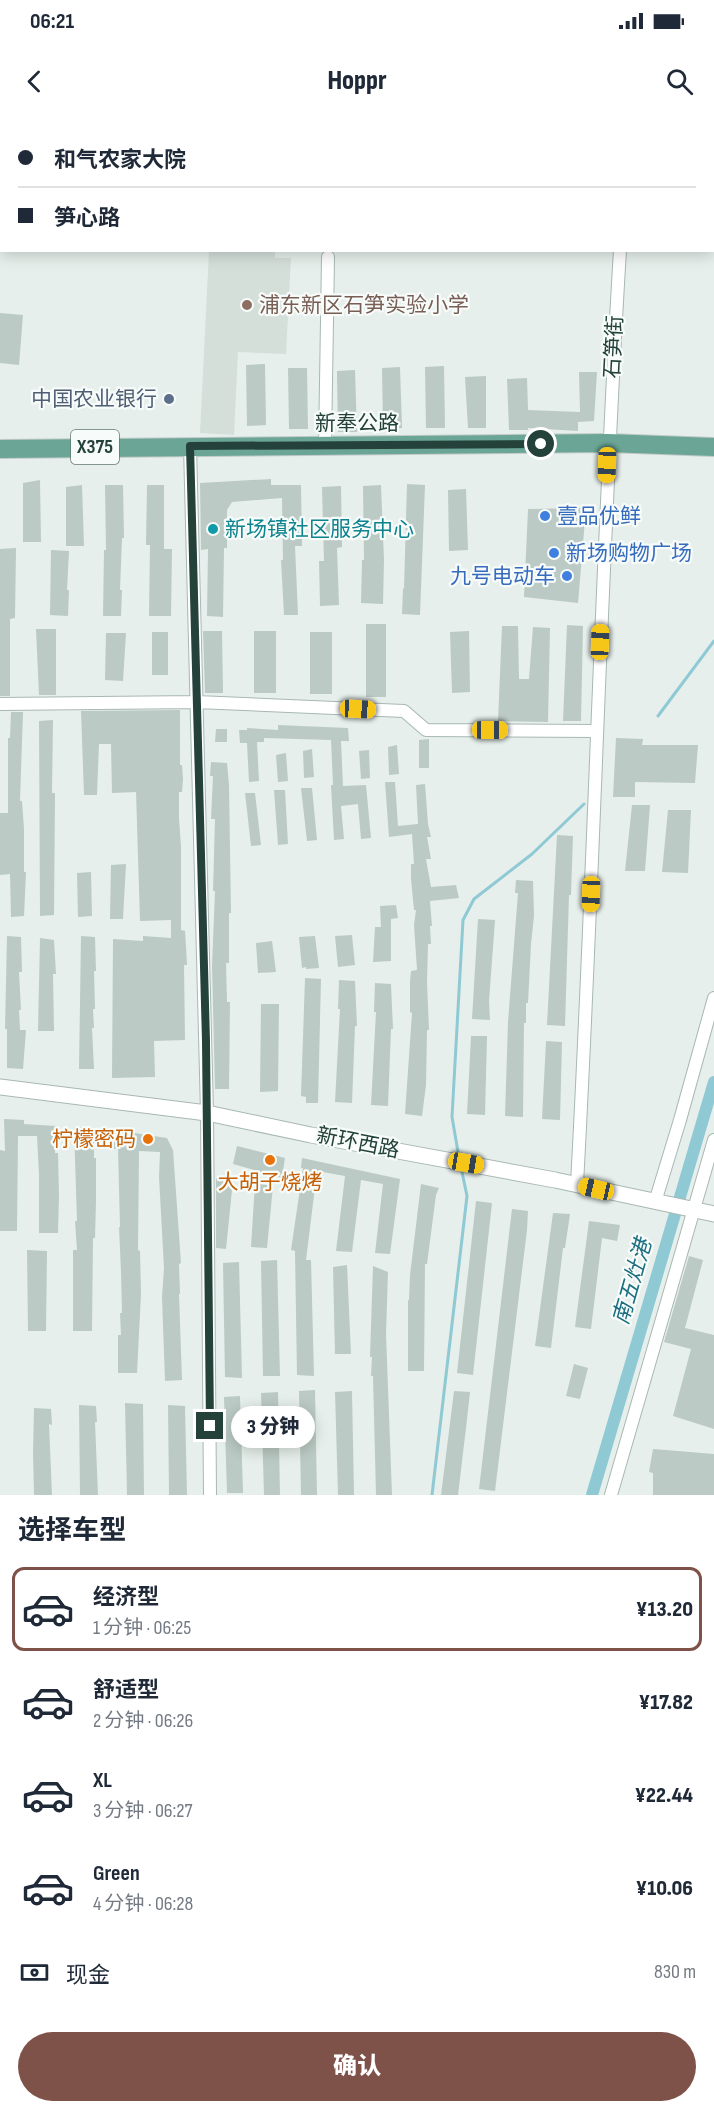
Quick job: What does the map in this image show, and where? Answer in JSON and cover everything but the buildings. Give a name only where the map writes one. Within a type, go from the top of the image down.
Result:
[{"type":"main road","name":"新奉公路","points":[[0,449],[608,443],[714,447]]},
{"type":"street","name":"石笋街","points":[[577,1184],[608,443],[620,252]]},
{"type":"street","points":[[325,446],[328,256]]},
{"type":"street","points":[[190,446],[207,1113],[210,1495]]},
{"type":"street","points":[[0,704],[197,702],[404,711],[426,730],[597,731]]},
{"type":"street","points":[[659,1203],[714,998]]},
{"type":"street","name":"新环西路","points":[[0,1087],[207,1113],[577,1184],[714,1214]]},
{"type":"street","points":[[611,1495],[691,1209],[714,1140]]},
{"type":"shaded area","name":"浦东新区石笋实验小学","points":[[209,252],[275,252],[275,258],[291,258],[286,354],[238,352],[234,435],[200,433]]},
{"type":"waterway","points":[[658,716],[714,641]]},
{"type":"waterway","points":[[458,1152],[452,1117],[463,920],[474,899],[532,854],[584,804]]},
{"type":"waterway","name":"南五灶港","points":[[592,1495],[714,1082]]},
{"type":"waterway","points":[[432,1495],[467,1196],[462,1172]]},
{"type":"place","name":"浦东新区石笋实验小学","points":[[247,305]]},
{"type":"place","name":"中国农业银行","points":[[169,399]]},
{"type":"place","name":"壹品优鲜","points":[[545,516]]},
{"type":"place","name":"新场镇社区服务中心","points":[[213,529]]},
{"type":"place","name":"新场购物广场","points":[[554,553]]},
{"type":"place","name":"九号电动车","points":[[567,576]]},
{"type":"place","name":"柠檬密码","points":[[148,1139]]},
{"type":"place","name":"大胡子烧烤","points":[[270,1160]]},
{"type":"route","points":[[210,1426],[206,1041],[190,446],[541,444]]}]
